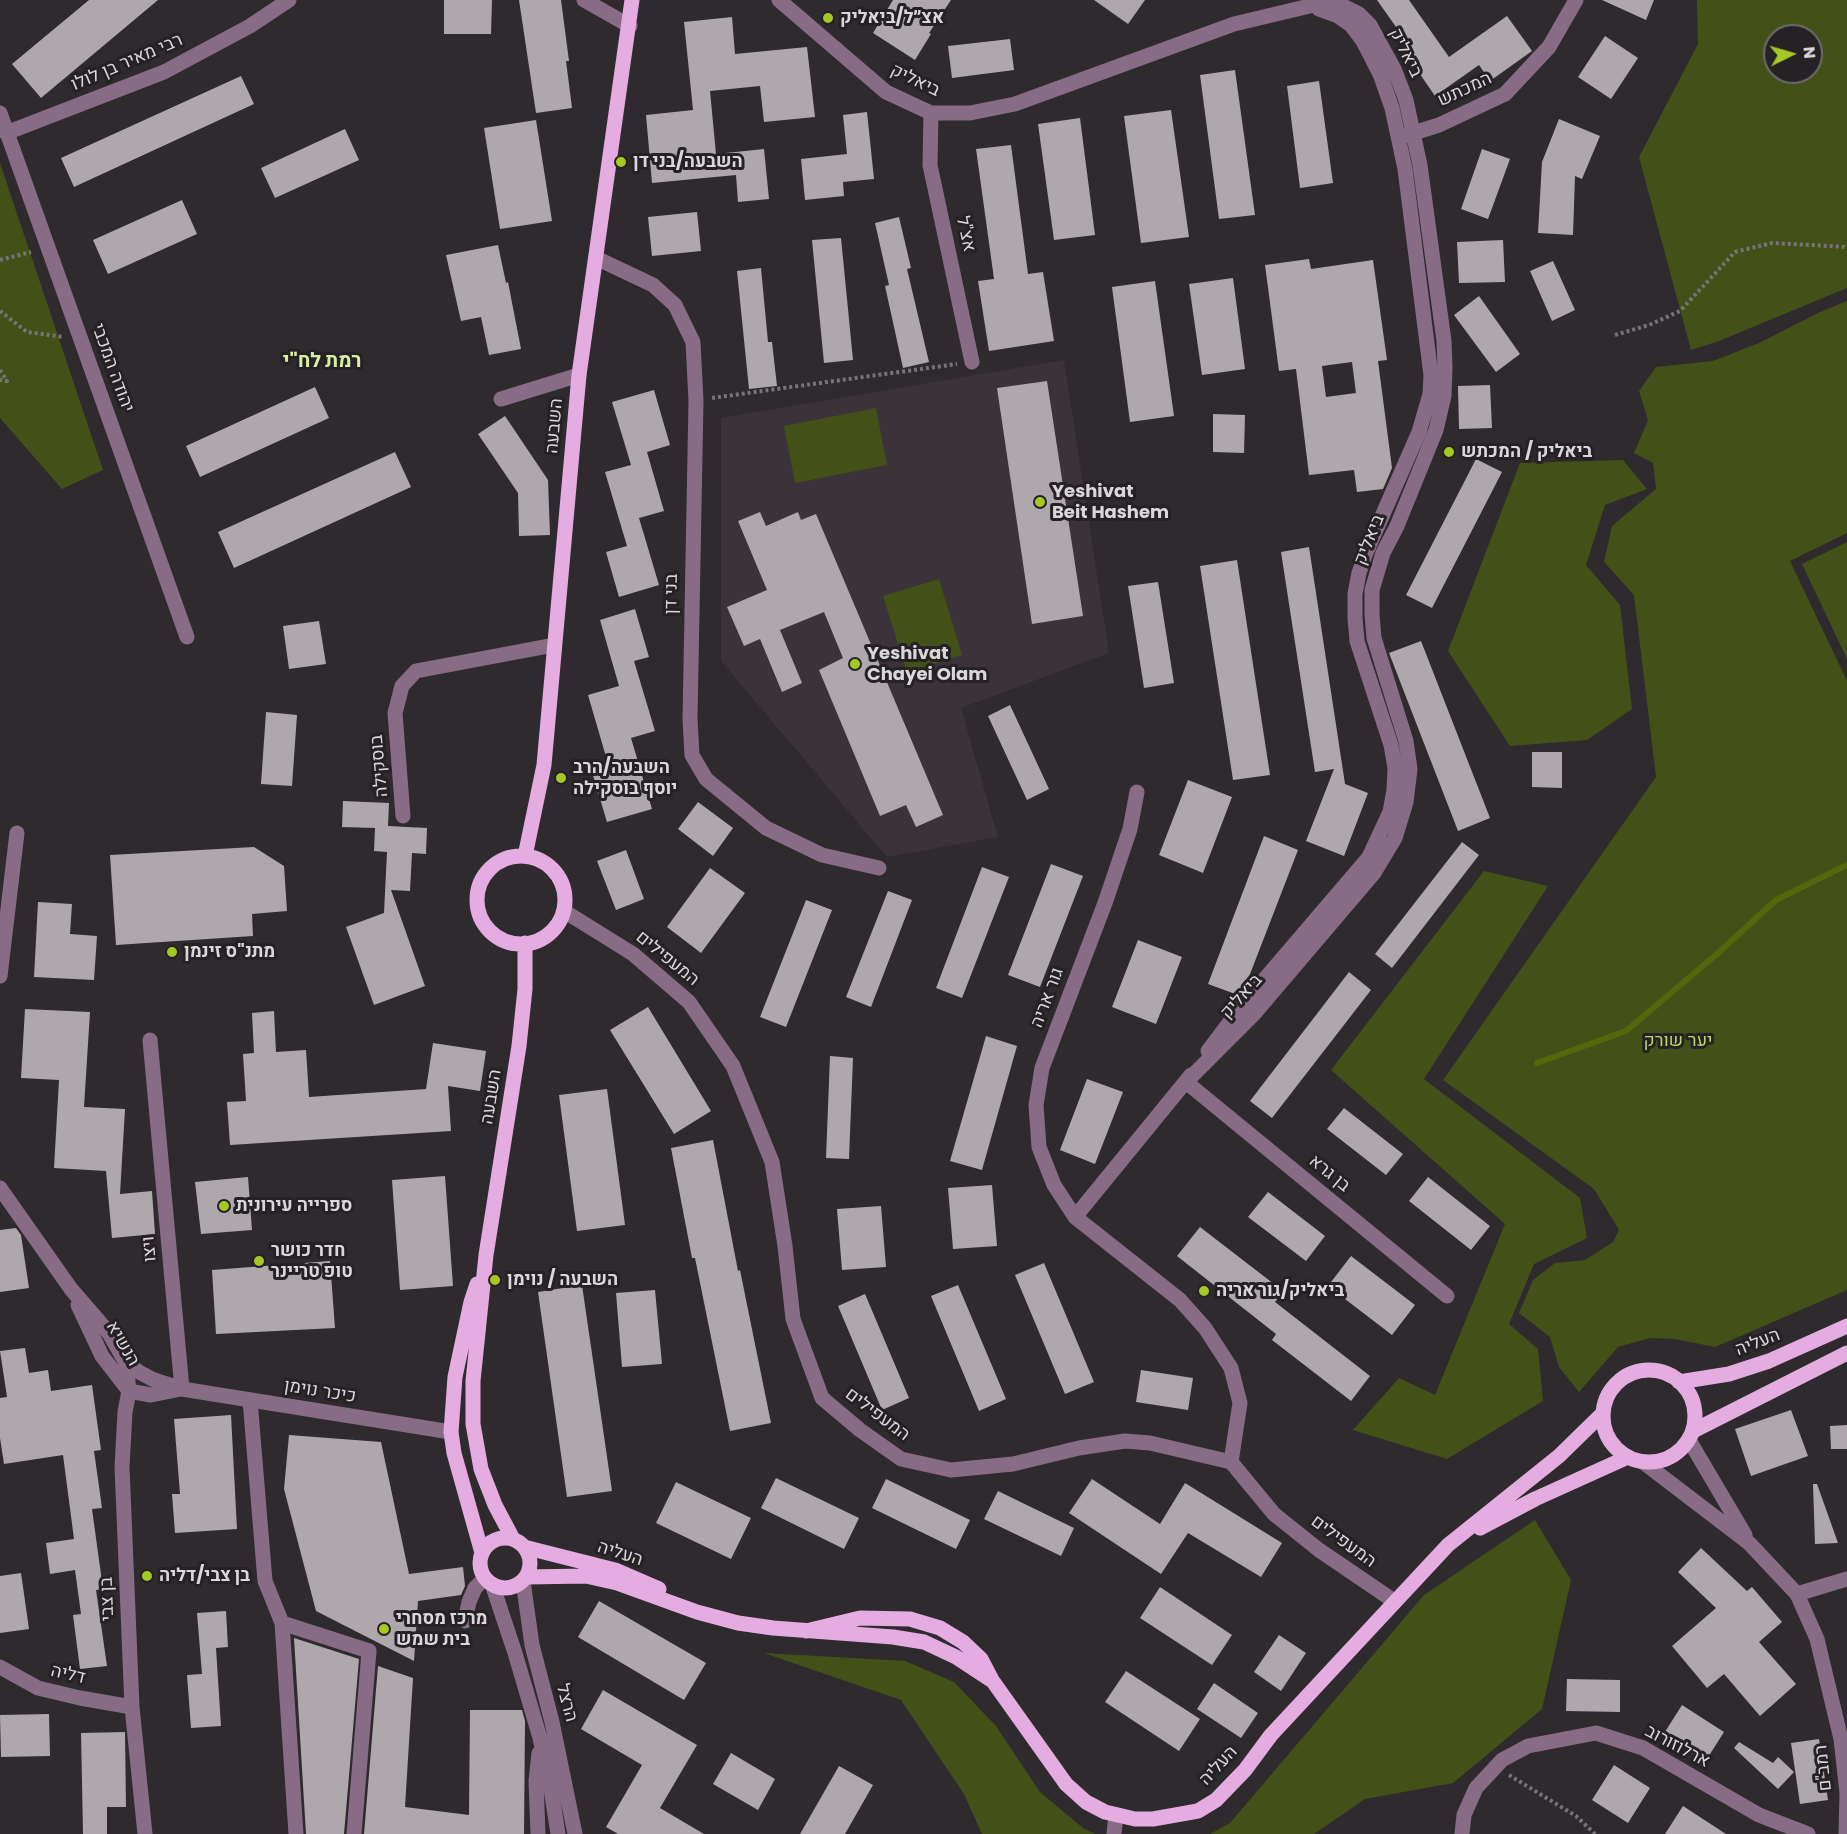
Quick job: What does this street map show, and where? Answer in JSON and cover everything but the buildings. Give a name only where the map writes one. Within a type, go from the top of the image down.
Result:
[{"type":"main road","name":"השבעה","points":[[525,856],[544,765],[579,375],[632,0]]},
{"type":"main road","points":[[514,856],[536,858],[554,870],[564,889],[564,911],[560,921],[545,936],[525,943],[503,940],[486,926],[481,916],[478,894],[481,883],[494,865],[514,856]]},
{"type":"main road","name":"השבעה","points":[[519,1543],[495,1505],[482,1469],[472,1424],[473,1381],[486,1255],[519,1046],[525,989],[525,943]]},
{"type":"main road","name":"השבעה","points":[[482,1552],[454,1453],[451,1432],[455,1377],[471,1302],[486,1255]]},
{"type":"main road","name":"העליה","points":[[1679,1382],[1729,1374],[1769,1361],[1847,1326]]},
{"type":"main road","points":[[1691,1435],[1847,1353]]},
{"type":"main road","points":[[1653,1370],[1667,1374],[1679,1382],[1688,1392],[1695,1418],[1691,1435],[1680,1450],[1669,1458],[1656,1462],[1643,1462],[1628,1457],[1617,1449],[1604,1426],[1603,1413],[1611,1392],[1625,1377],[1639,1371],[1653,1370]]},
{"type":"main road","name":"העליה","points":[[525,1579],[567,1575],[597,1578],[698,1612],[738,1623],[773,1629],[806,1631],[860,1618],[909,1619],[940,1628],[963,1642],[981,1659],[992,1680],[1066,1784],[1086,1802],[1105,1812],[1153,1820],[1198,1811],[1216,1800],[1245,1770],[1271,1735],[1448,1545],[1559,1456],[1603,1413]]},
{"type":"main road","name":"העליה","points":[[1448,1545],[1534,1499],[1628,1457]]},
{"type":"main road","points":[[499,1539],[519,1543],[530,1562],[525,1579],[508,1588],[488,1581],[480,1566],[482,1552],[499,1539]]},
{"type":"main road","name":"העליה","points":[[519,1543],[634,1576],[698,1612]]},
{"type":"street","name":"רבי מאיר בן לולו","points":[[6,133],[165,72],[250,26],[289,0]]},
{"type":"street","points":[[584,0],[630,26]]},
{"type":"street","name":"ביאליק","points":[[779,0],[885,92],[931,113],[970,113],[1015,104],[1234,24],[1295,5],[1323,10],[1338,16],[1351,26],[1363,41],[1380,74],[1392,108],[1406,136],[1405,169],[1431,375],[1430,394],[1419,432],[1359,573],[1354,618],[1362,662],[1391,745],[1395,768],[1390,812],[1369,858],[1245,1002],[1186,1082],[1075,1217]]},
{"type":"street","name":"המכתש","points":[[1406,136],[1439,124],[1505,94],[1549,47],[1576,0]]},
{"type":"street","name":"יהודה המכבי","points":[[0,113],[187,637]]},
{"type":"street","name":"אצ\"ל","points":[[931,113],[930,165],[972,362]]},
{"type":"street","name":"בני דן","points":[[596,258],[653,285],[675,305],[693,342],[696,401],[690,719],[692,756],[706,779],[766,828],[822,855],[879,868]]},
{"type":"street","points":[[501,399],[579,375]]},
{"type":"street","name":"בוסקילה","points":[[403,816],[395,713],[402,686],[416,671],[554,645]]},
{"type":"street","name":"גור אריה","points":[[1075,1217],[1054,1185],[1039,1147],[1036,1105],[1042,1068],[1105,903],[1130,829],[1137,792]]},
{"type":"street","points":[[0,976],[17,833]]},
{"type":"street","name":"המעפילים","points":[[564,911],[633,954],[689,1002],[733,1066],[772,1162],[794,1319],[822,1398],[860,1430],[901,1459],[951,1470],[1013,1464],[1078,1448],[1125,1441],[1150,1443],[1231,1462],[1274,1514],[1319,1550],[1394,1601]]},
{"type":"street","name":"ויצו","points":[[150,1040],[182,1389]]},
{"type":"street","name":"בן גרא","points":[[1186,1082],[1447,1296]]},
{"type":"street","name":"הנשיא","points":[[0,1188],[70,1289],[109,1333],[126,1363],[154,1380],[182,1389]]},
{"type":"street","points":[[1075,1217],[1180,1300],[1205,1328],[1231,1368],[1240,1403],[1231,1462]]},
{"type":"street","name":"הנשיא","points":[[70,1289],[102,1356],[112,1372],[129,1391],[151,1395],[182,1389]]},
{"type":"street","name":"בן צבי","points":[[126,1363],[129,1391],[125,1412],[122,1467],[132,1707],[145,1834]]},
{"type":"street","name":"כיכר נוימן","points":[[182,1389],[451,1432]]},
{"type":"street","points":[[250,1400],[265,1581],[282,1623],[296,1834]]},
{"type":"street","name":"רמב\"ם","points":[[1691,1435],[1749,1543]]},
{"type":"street","name":"רמב\"ם","points":[[1643,1462],[1749,1543],[1797,1594],[1817,1639],[1841,1739],[1847,1793],[1846,1834]]},
{"type":"street","name":"הרצל","points":[[525,1579],[532,1645],[554,1733],[575,1834]]},
{"type":"street","points":[[1797,1594],[1847,1580]]},
{"type":"street","points":[[465,1621],[475,1588],[488,1581]]},
{"type":"street","name":"הרצל","points":[[488,1581],[515,1653],[540,1738],[558,1834]]},
{"type":"street","points":[[282,1623],[369,1651],[354,1834]]},
{"type":"street","name":"דליה","points":[[0,1667],[38,1688],[132,1707]]},
{"type":"street","name":"ארלוזורוב","points":[[1462,1834],[1464,1815],[1476,1788],[1502,1760],[1528,1746],[1596,1733],[1643,1748],[1759,1815],[1808,1834]]},
{"type":"street","name":"הרצל","points":[[538,1834],[536,1782],[540,1738]]},
{"type":"street","points":[[1114,1834],[1116,1815]]},
{"type":"path","points":[[1615,335],[1649,326],[1680,311],[1735,252],[1772,243],[1847,247]]},
{"type":"path","points":[[0,260],[48,248]]},
{"type":"path","points":[[0,311],[27,332],[81,340]]},
{"type":"path","points":[[696,401],[972,362]]},
{"type":"path","points":[[0,370],[7,381],[0,380]]},
{"type":"path","points":[[1496,1767],[1576,1816],[1595,1834]]},
{"type":"shaded area","points":[[1064,360],[1109,653],[961,708],[998,837],[887,857],[721,661],[721,418]]},
{"type":"green space","points":[[1697,0],[1847,0],[1847,288],[1719,341],[1691,350],[1639,157],[1698,44]]},
{"type":"green space","points":[[0,163],[103,470],[62,489],[0,418]]},
{"type":"green space","name":"יער שורק","points":[[1847,301],[1847,533],[1790,561],[1847,681],[1847,1290],[1715,1347],[1675,1339],[1650,1338],[1618,1347],[1579,1392],[1559,1367],[1550,1337],[1519,1313],[1533,1280],[1555,1263],[1585,1260],[1613,1242],[1619,1230],[1594,1189],[1443,1080],[1656,777],[1634,595],[1604,562],[1612,526],[1656,489],[1653,463],[1634,453],[1648,420],[1639,391],[1656,367],[1713,361],[1759,343]]},
{"type":"green space","points":[[876,408],[887,465],[795,483],[784,426]]},
{"type":"green space","points":[[1623,460],[1647,489],[1605,505],[1586,565],[1620,605],[1632,709],[1587,740],[1510,746],[1448,651],[1520,463]]},
{"type":"green space","points":[[1847,542],[1847,659],[1802,564]]},
{"type":"green space","points":[[939,579],[962,655],[907,673],[883,596]]},
{"type":"green space","points":[[1484,871],[1548,886],[1424,1079],[1580,1198],[1587,1238],[1534,1264],[1509,1324],[1538,1349],[1543,1401],[1447,1459],[1353,1430],[1399,1378],[1435,1395],[1505,1224],[1331,1070]]},
{"type":"green space","points":[[1535,1520],[1571,1580],[1542,1709],[1453,1783],[1365,1799],[1314,1834],[1210,1834],[1230,1823],[1424,1595]]},
{"type":"green space","points":[[764,1653],[905,1661],[954,1682],[996,1726],[1040,1792],[1083,1828],[1095,1834],[982,1834],[964,1794],[901,1700]]},
{"type":"waterway","points":[[1537,1063],[1626,1031],[1717,954],[1776,900],[1847,865]]},
{"type":"place","name":"אצ״ל/ביאליק","points":[[828,18]]},
{"type":"place","name":"השבעה/בני דן","points":[[621,162]]},
{"type":"place","name":"ביאליק / המכתש","points":[[1449,452]]},
{"type":"place","name":"Yeshivat Beit Hashem","points":[[1040,502]]},
{"type":"place","name":"Yeshivat Chayei Olam","points":[[855,664]]},
{"type":"place","name":"השבעה/הרב יוסף בוסקילה","points":[[561,778]]},
{"type":"place","name":"מתנ\"ס זינמן","points":[[172,952]]},
{"type":"place","name":"ספרייה עירונית","points":[[224,1206]]},
{"type":"place","name":"חדר כושר טופ טריינר","points":[[259,1261]]},
{"type":"place","name":"השבעה / נוימן","points":[[495,1280]]},
{"type":"place","name":"ביאליק/גור אריה","points":[[1204,1291]]},
{"type":"place","name":"בן צבי/דליה","points":[[147,1576]]},
{"type":"place","name":"מרכז מסחרי בית שמש","points":[[384,1629]]},
{"type":"district","name":"רמת לח\"י","points":[[322,362]]}]
